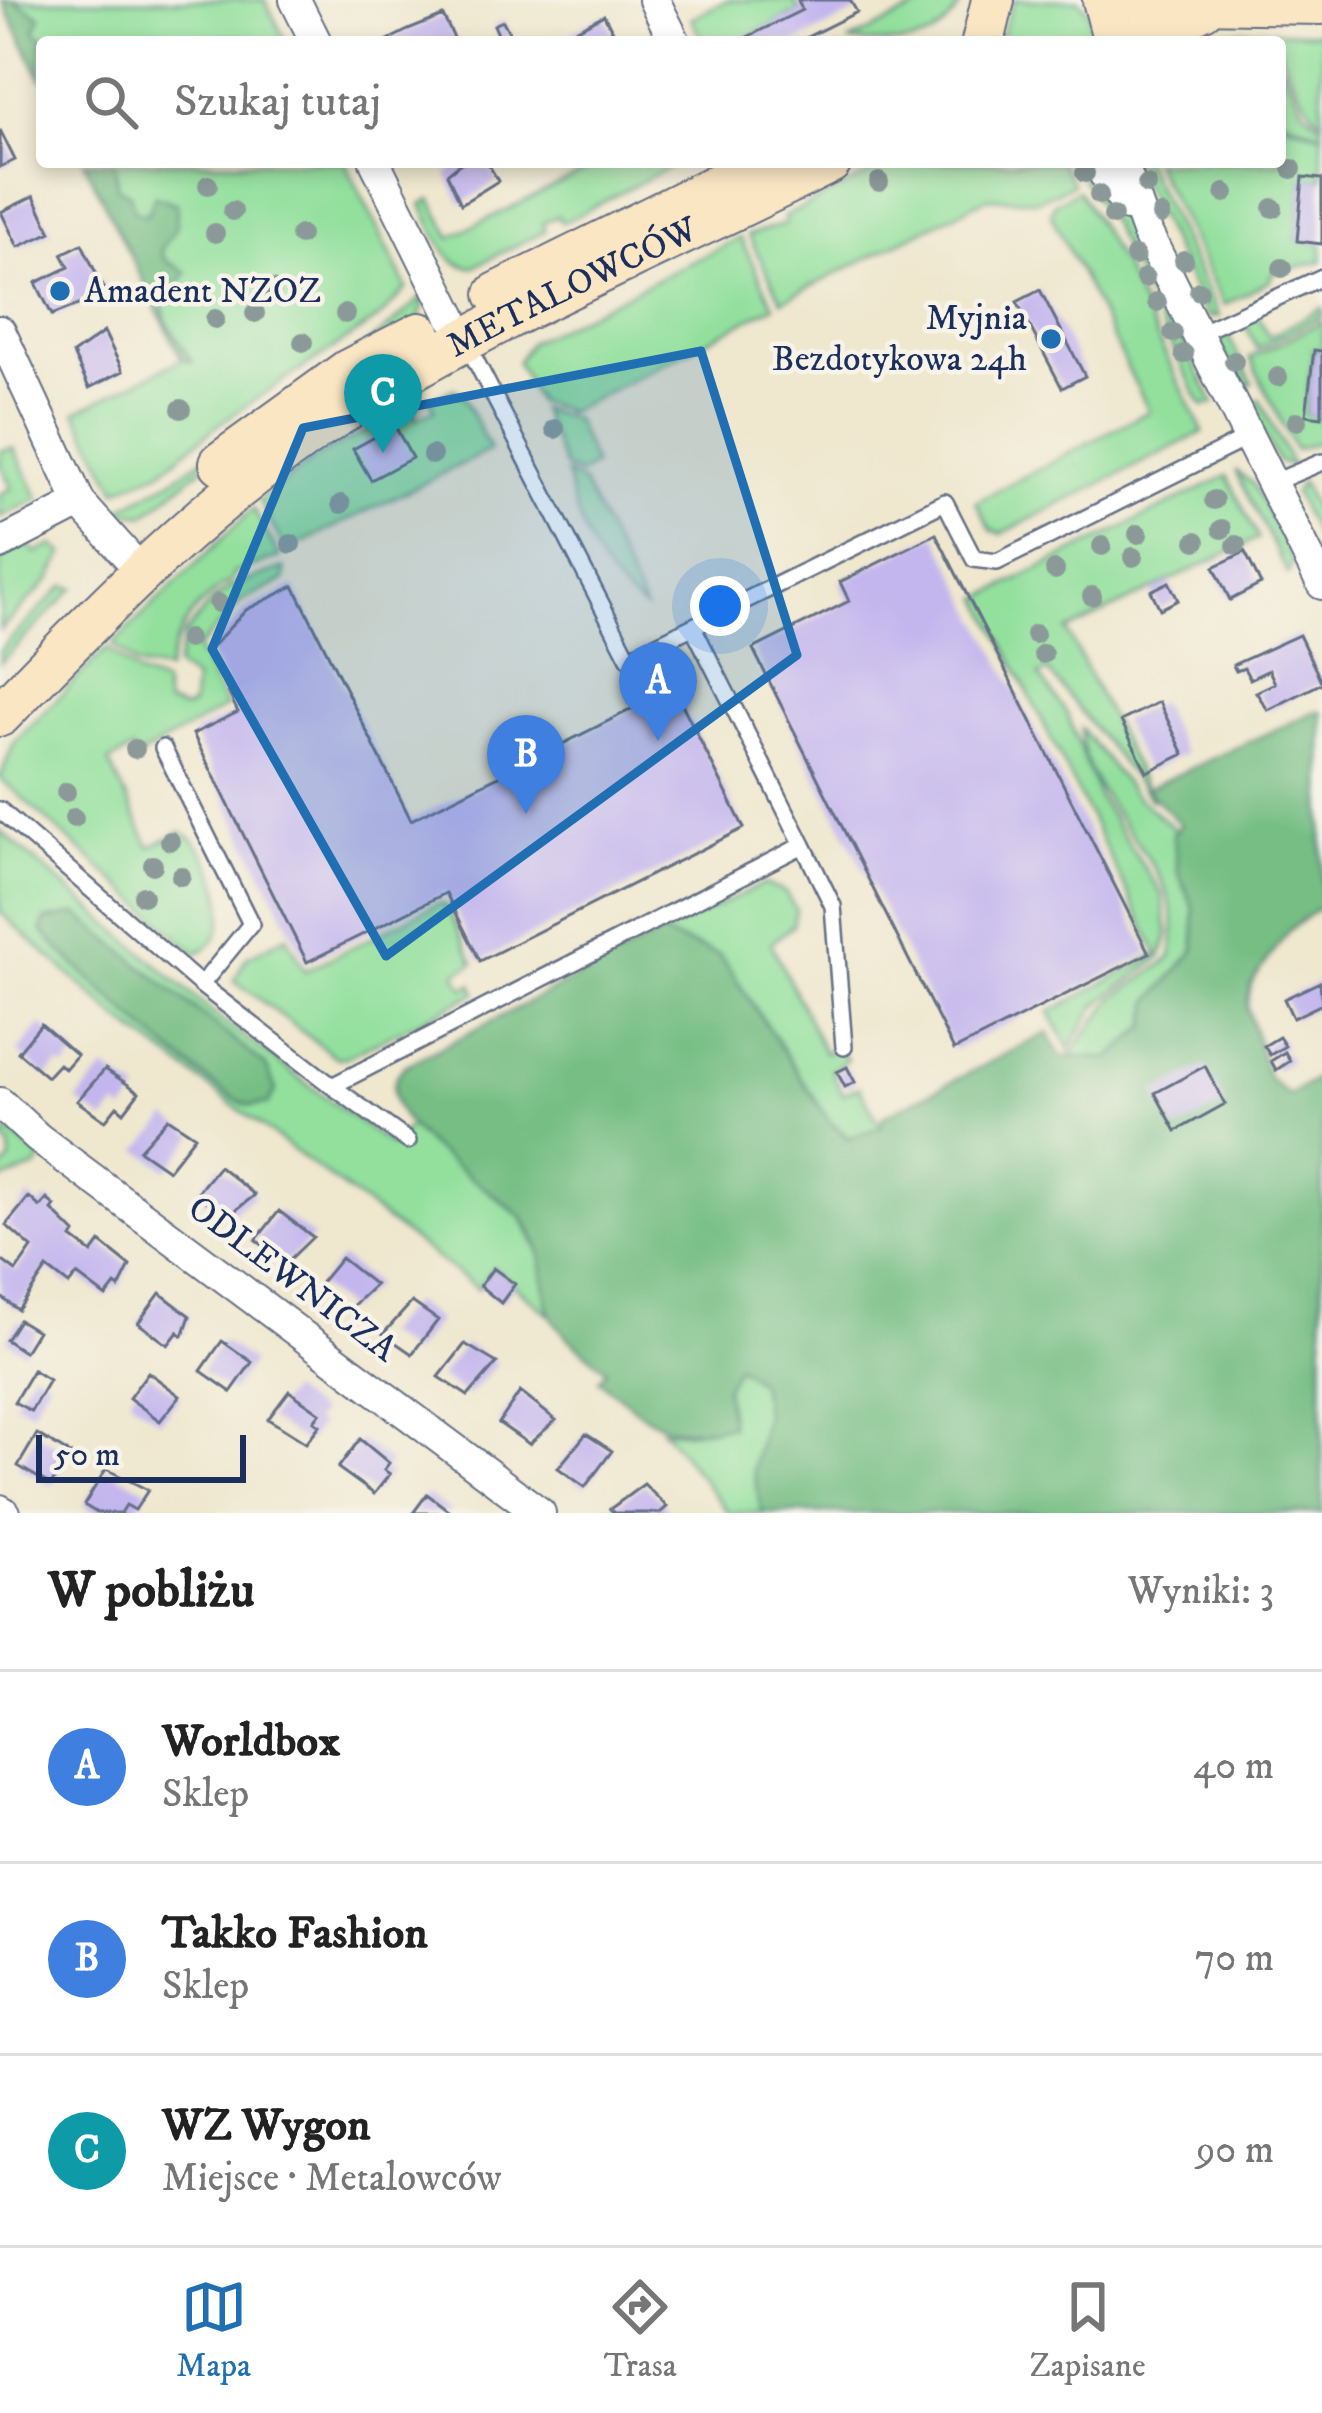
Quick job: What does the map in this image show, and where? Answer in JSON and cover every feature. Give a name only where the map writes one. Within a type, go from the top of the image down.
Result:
[{"type":"street","points":[[295,0],[313,36]]},
{"type":"street","points":[[654,0],[672,36]]},
{"type":"street","points":[[984,36],[993,0]]},
{"type":"street","points":[[1104,0],[1113,36]]},
{"type":"street","points":[[1140,0],[1322,3]]},
{"type":"street","points":[[1144,36],[1215,2]]},
{"type":"street","points":[[378,168],[459,329]]},
{"type":"street","name":"METALOWCÓW","points":[[0,715],[186,492],[290,411],[348,371],[459,329],[749,174],[790,168]]},
{"type":"street","points":[[1100,168],[1148,235]]},
{"type":"street","points":[[1124,168],[1148,235],[1322,584]]},
{"type":"street","points":[[0,331],[80,502],[132,562]]},
{"type":"street","points":[[0,544],[80,502]]},
{"type":"street","name":"METALOWCÓW","points":[[0,675],[132,562]]},
{"type":"street","name":"ODLEWNICZA","points":[[0,1103],[38,1138],[540,1513]]},
{"type":"lane","points":[[1197,334],[1322,277]]},
{"type":"lane","points":[[459,329],[629,658],[945,502],[974,559],[997,562],[1249,437]]},
{"type":"lane","points":[[1271,483],[1322,462]]},
{"type":"lane","points":[[693,627],[833,906],[844,1046]]},
{"type":"lane","points":[[163,748],[251,924],[200,986]]},
{"type":"lane","points":[[0,810],[200,986],[408,1141]]},
{"type":"lane","points":[[332,1086],[802,845]]},
{"type":"highlighted area","points":[[701,351],[797,655],[386,956],[212,649],[303,428]]},
{"type":"green space","points":[[2,0],[265,0],[283,36],[36,36],[36,68]]},
{"type":"green space","points":[[2,0],[13,0],[40,16],[35,32],[41,36],[36,36],[36,68]]},
{"type":"green space","points":[[728,0],[794,0],[799,11],[750,36],[700,36],[691,18]]},
{"type":"green space","points":[[935,0],[963,0],[952,18],[930,36],[860,36]]},
{"type":"green space","points":[[1014,0],[1079,0],[1089,12],[1094,36],[1001,36]]},
{"type":"green space","points":[[1265,30],[1268,36],[1205,36]]},
{"type":"green space","points":[[1270,31],[1322,33],[1322,121],[1286,64],[1286,36],[1272,36]]},
{"type":"green space","points":[[1286,75],[1303,108],[1322,126],[1322,133],[1286,120]]},
{"type":"green space","points":[[1286,123],[1322,135],[1322,179],[1303,178],[1297,240],[1322,244],[1322,261],[1272,273],[1270,281],[1224,305],[1156,168],[1286,168]]},
{"type":"green space","points":[[87,168],[348,168],[407,288],[378,319],[223,421],[161,471],[117,490],[76,412],[182,359]]},
{"type":"green space","points":[[87,168],[115,168],[117,187],[130,194],[134,211],[147,215],[155,196],[177,204],[176,228],[161,250],[165,260],[186,272],[175,293],[163,300],[165,319],[192,362],[182,359]]},
{"type":"green space","points":[[592,168],[668,168],[562,223],[558,216],[542,223],[545,231],[473,267],[454,261],[447,253],[422,204],[431,199],[451,237]]},
{"type":"green space","points":[[882,168],[1064,168],[1073,184],[1038,200],[987,198],[782,301],[748,235],[786,224],[784,217]]},
{"type":"green space","points":[[1076,168],[1086,168],[1121,221],[1214,403],[1204,406],[1199,400],[1112,226]]},
{"type":"green space","points":[[1134,168],[1147,168],[1219,316],[1207,317]]},
{"type":"green space","points":[[1078,190],[1123,267],[1203,432],[1001,534],[991,530],[976,502],[1149,411],[1051,215],[1054,204]]},
{"type":"green space","points":[[740,238],[774,306],[569,412],[537,402],[517,362],[530,342]]},
{"type":"green space","points":[[426,294],[419,320],[265,416],[145,515],[117,511],[172,480],[382,333]]},
{"type":"green space","points":[[1322,308],[1322,316],[1257,349],[1244,321],[1258,315],[1269,337]]},
{"type":"green space","points":[[1322,322],[1322,350],[1313,350],[1305,414],[1321,417],[1322,441],[1295,450],[1250,358]]},
{"type":"green space","points":[[1225,330],[1252,383],[1242,388],[1218,339]]},
{"type":"green space","points":[[454,389],[463,395],[490,450],[286,551],[259,501],[321,454],[411,410],[417,418],[435,410],[430,400]]},
{"type":"green space","points":[[1260,400],[1292,466],[1278,462],[1250,405]]},
{"type":"green space","points":[[540,409],[574,419],[594,465],[579,475],[564,467]]},
{"type":"green space","points":[[14,448],[39,499],[0,517],[0,494],[12,488],[0,465],[0,451]]},
{"type":"green space","points":[[1235,470],[1253,484],[1293,562],[1288,574]]},
{"type":"green space","points":[[566,474],[583,483],[645,609],[615,583],[593,550]]},
{"type":"green space","points":[[1227,476],[1258,538],[1067,631],[1152,801],[1048,671],[1039,675],[1067,714],[1099,798],[1162,895],[1168,935],[1161,957],[1098,1004],[1069,1048],[1050,1012],[1158,954],[981,598]]},
{"type":"green space","points":[[1301,482],[1322,524],[1322,549],[1294,493]]},
{"type":"green space","points":[[253,509],[280,557],[233,574],[234,579],[198,607],[182,629],[167,671],[137,666],[113,644]]},
{"type":"green space","points":[[30,543],[35,553],[54,545],[64,554],[50,579],[0,630],[0,558]]},
{"type":"green space","points":[[285,568],[285,580],[241,602],[197,649],[226,707],[136,758],[132,750],[109,762],[150,847],[181,832],[194,841],[214,873],[222,911],[219,929],[211,944],[196,953],[0,778],[14,743],[107,648],[139,675],[163,684],[166,704],[184,710],[192,706],[194,680],[176,667],[184,636],[211,602],[232,586]]},
{"type":"green space","points":[[64,586],[74,588],[0,663],[0,650]]},
{"type":"green space","points":[[1322,712],[1322,905],[1289,930],[1251,984],[1247,1007],[1268,1078],[1289,1096],[1322,1075],[1322,1513],[762,1513],[753,1469],[765,1415],[759,1382],[737,1366],[725,1388],[731,1426],[687,1429],[646,1417],[599,1380],[606,1370],[556,1324],[548,1306],[537,1244],[523,1219],[434,1150],[397,1107],[394,1086],[405,1066],[661,934],[720,955],[831,1123],[849,1138],[881,1127],[882,1117],[1048,1033],[1060,1056],[1109,1059],[1147,1026],[1151,1001],[1195,950],[1194,909],[1178,872],[1173,833],[1181,825],[1146,789]]},
{"type":"green space","points":[[1081,729],[1134,795],[1176,830],[1178,872],[1194,909],[1195,950],[1151,1001],[1147,1026],[1109,1059],[1072,1058],[1071,1053],[1114,998],[1170,959],[1174,926],[1168,896],[1154,868],[1099,788],[1086,760]]},
{"type":"green space","points":[[0,831],[224,1022],[391,1146],[410,1125],[523,1219],[546,1265],[552,1317],[493,1267],[478,1289],[120,1020],[0,912]]},
{"type":"green space","points":[[764,884],[785,892],[796,910],[793,925],[771,943],[824,1052],[840,1049],[847,1060],[831,1070],[843,1094],[859,1087],[881,1127],[849,1138],[831,1123],[720,955],[661,934]]},
{"type":"green space","points":[[439,903],[446,906],[474,963],[456,973],[464,988],[472,984],[476,993],[346,1057],[337,1058],[234,980],[247,957],[287,936],[305,971]]},
{"type":"green space","points":[[77,914],[266,1066],[276,1090],[268,1104],[249,1105],[207,1079],[109,997],[42,930],[45,920]]},
{"type":"green space","points":[[9,1132],[42,1158],[36,1168],[0,1181],[0,1172],[11,1161],[10,1147],[3,1140]]},
{"type":"green space","points":[[737,1366],[759,1382],[765,1415],[753,1469],[762,1513],[729,1513],[662,1429],[687,1432],[730,1426],[724,1388]]},
{"type":"building","points":[[798,0],[850,0],[857,12],[809,36],[749,36],[802,10]]},
{"type":"building","points":[[604,15],[615,36],[574,36],[572,32]]},
{"type":"building","points":[[443,16],[453,36],[396,36]]},
{"type":"building","points":[[503,21],[511,36],[499,36],[494,25]]},
{"type":"building","points":[[0,130],[15,160],[0,167]]},
{"type":"building","points":[[454,168],[490,168],[498,181],[461,204],[447,174]]},
{"type":"building","points":[[1303,177],[1322,179],[1322,244],[1297,241]]},
{"type":"building","points":[[34,196],[51,232],[18,247],[1,212]]},
{"type":"building","points":[[82,244],[106,294],[52,315],[36,283],[69,267],[62,254]]},
{"type":"building","name":"Myjnia Bezdotykowa 24h","points":[[1040,290],[1085,376],[1062,388],[1017,302]]},
{"type":"building","points":[[104,332],[123,371],[89,388],[73,354]]},
{"type":"building","points":[[1314,350],[1322,351],[1322,417],[1306,415]]},
{"type":"building","points":[[395,426],[412,458],[371,480],[353,449]]},
{"type":"building","points":[[936,534],[1149,953],[954,1050],[753,649],[849,601],[840,582]]},
{"type":"building","points":[[1245,552],[1261,584],[1230,600],[1214,567]]},
{"type":"building","points":[[1169,582],[1178,600],[1160,609],[1151,591]]},
{"type":"building","points":[[294,586],[411,820],[674,688],[744,828],[480,961],[446,893],[307,962],[193,734],[238,712],[208,651],[246,610]]},
{"type":"building","points":[[1299,635],[1322,683],[1268,710],[1256,692],[1275,683],[1269,670],[1250,679],[1244,668],[1236,671],[1233,665]]},
{"type":"building","points":[[1159,702],[1184,754],[1147,772],[1121,721]]},
{"type":"building","points":[[1320,982],[1322,1004],[1293,1018],[1284,999]]},
{"type":"building","points":[[41,1024],[77,1055],[65,1069],[59,1064],[47,1077],[18,1052]]},
{"type":"building","points":[[1279,1037],[1285,1046],[1270,1055],[1264,1046]]},
{"type":"building","points":[[1285,1052],[1290,1061],[1276,1070],[1271,1061]]},
{"type":"building","points":[[1205,1066],[1225,1104],[1176,1131],[1155,1093]]},
{"type":"building","points":[[847,1067],[855,1082],[845,1087],[837,1072]]},
{"type":"building","points":[[105,1069],[139,1092],[124,1112],[117,1106],[105,1121],[77,1101]]},
{"type":"building","points":[[168,1118],[195,1136],[168,1170],[139,1150]]},
{"type":"building","points":[[219,1166],[255,1195],[227,1217],[197,1193]]},
{"type":"building","points":[[29,1197],[40,1207],[47,1199],[55,1206],[52,1210],[75,1233],[72,1238],[92,1253],[100,1242],[130,1266],[119,1288],[115,1285],[106,1297],[77,1275],[69,1285],[47,1268],[18,1310],[0,1296],[0,1259],[16,1271],[32,1248],[6,1225]]},
{"type":"building","points":[[279,1211],[313,1237],[286,1263],[256,1240]]},
{"type":"building","points":[[341,1258],[375,1285],[348,1310],[318,1286]]},
{"type":"building","points":[[493,1268],[515,1284],[501,1303],[480,1286]]},
{"type":"building","points":[[160,1293],[190,1316],[183,1336],[178,1332],[168,1345],[138,1323]]},
{"type":"building","points":[[412,1302],[438,1320],[412,1354],[383,1334]]},
{"type":"building","points":[[19,1320],[37,1331],[24,1352],[6,1340]]},
{"type":"building","points":[[222,1341],[252,1362],[231,1392],[201,1371]]},
{"type":"building","points":[[465,1344],[497,1363],[468,1396],[439,1377]]},
{"type":"building","points":[[33,1370],[49,1380],[31,1411],[14,1402]]},
{"type":"building","points":[[148,1372],[180,1396],[160,1421],[129,1398]]},
{"type":"building","points":[[289,1391],[320,1413],[314,1421],[320,1425],[306,1443],[268,1419]]},
{"type":"building","points":[[520,1392],[556,1420],[529,1444],[499,1423]]},
{"type":"building","points":[[37,1434],[70,1454],[51,1485],[18,1466]]},
{"type":"building","points":[[586,1434],[612,1451],[585,1487],[558,1468]]},
{"type":"building","points":[[360,1439],[389,1463],[384,1470],[390,1474],[374,1494],[338,1468]]},
{"type":"building","points":[[106,1469],[148,1490],[135,1510],[126,1505],[121,1513],[97,1513],[84,1505]]},
{"type":"building","points":[[644,1484],[667,1507],[660,1513],[614,1513],[610,1509]]},
{"type":"building","points":[[427,1494],[452,1513],[413,1513]]},
{"type":"place","name":"Amadent NZOZ","points":[[60,291]]},
{"type":"place","name":"Myjnia Bezdotykowa 24h","points":[[1051,339]]},
{"type":"place","name":"WZ Wygon","points":[[383,453]]},
{"type":"place","name":"Worldbox","points":[[658,741]]},
{"type":"place","name":"Takko Fashion","points":[[526,814]]}]
